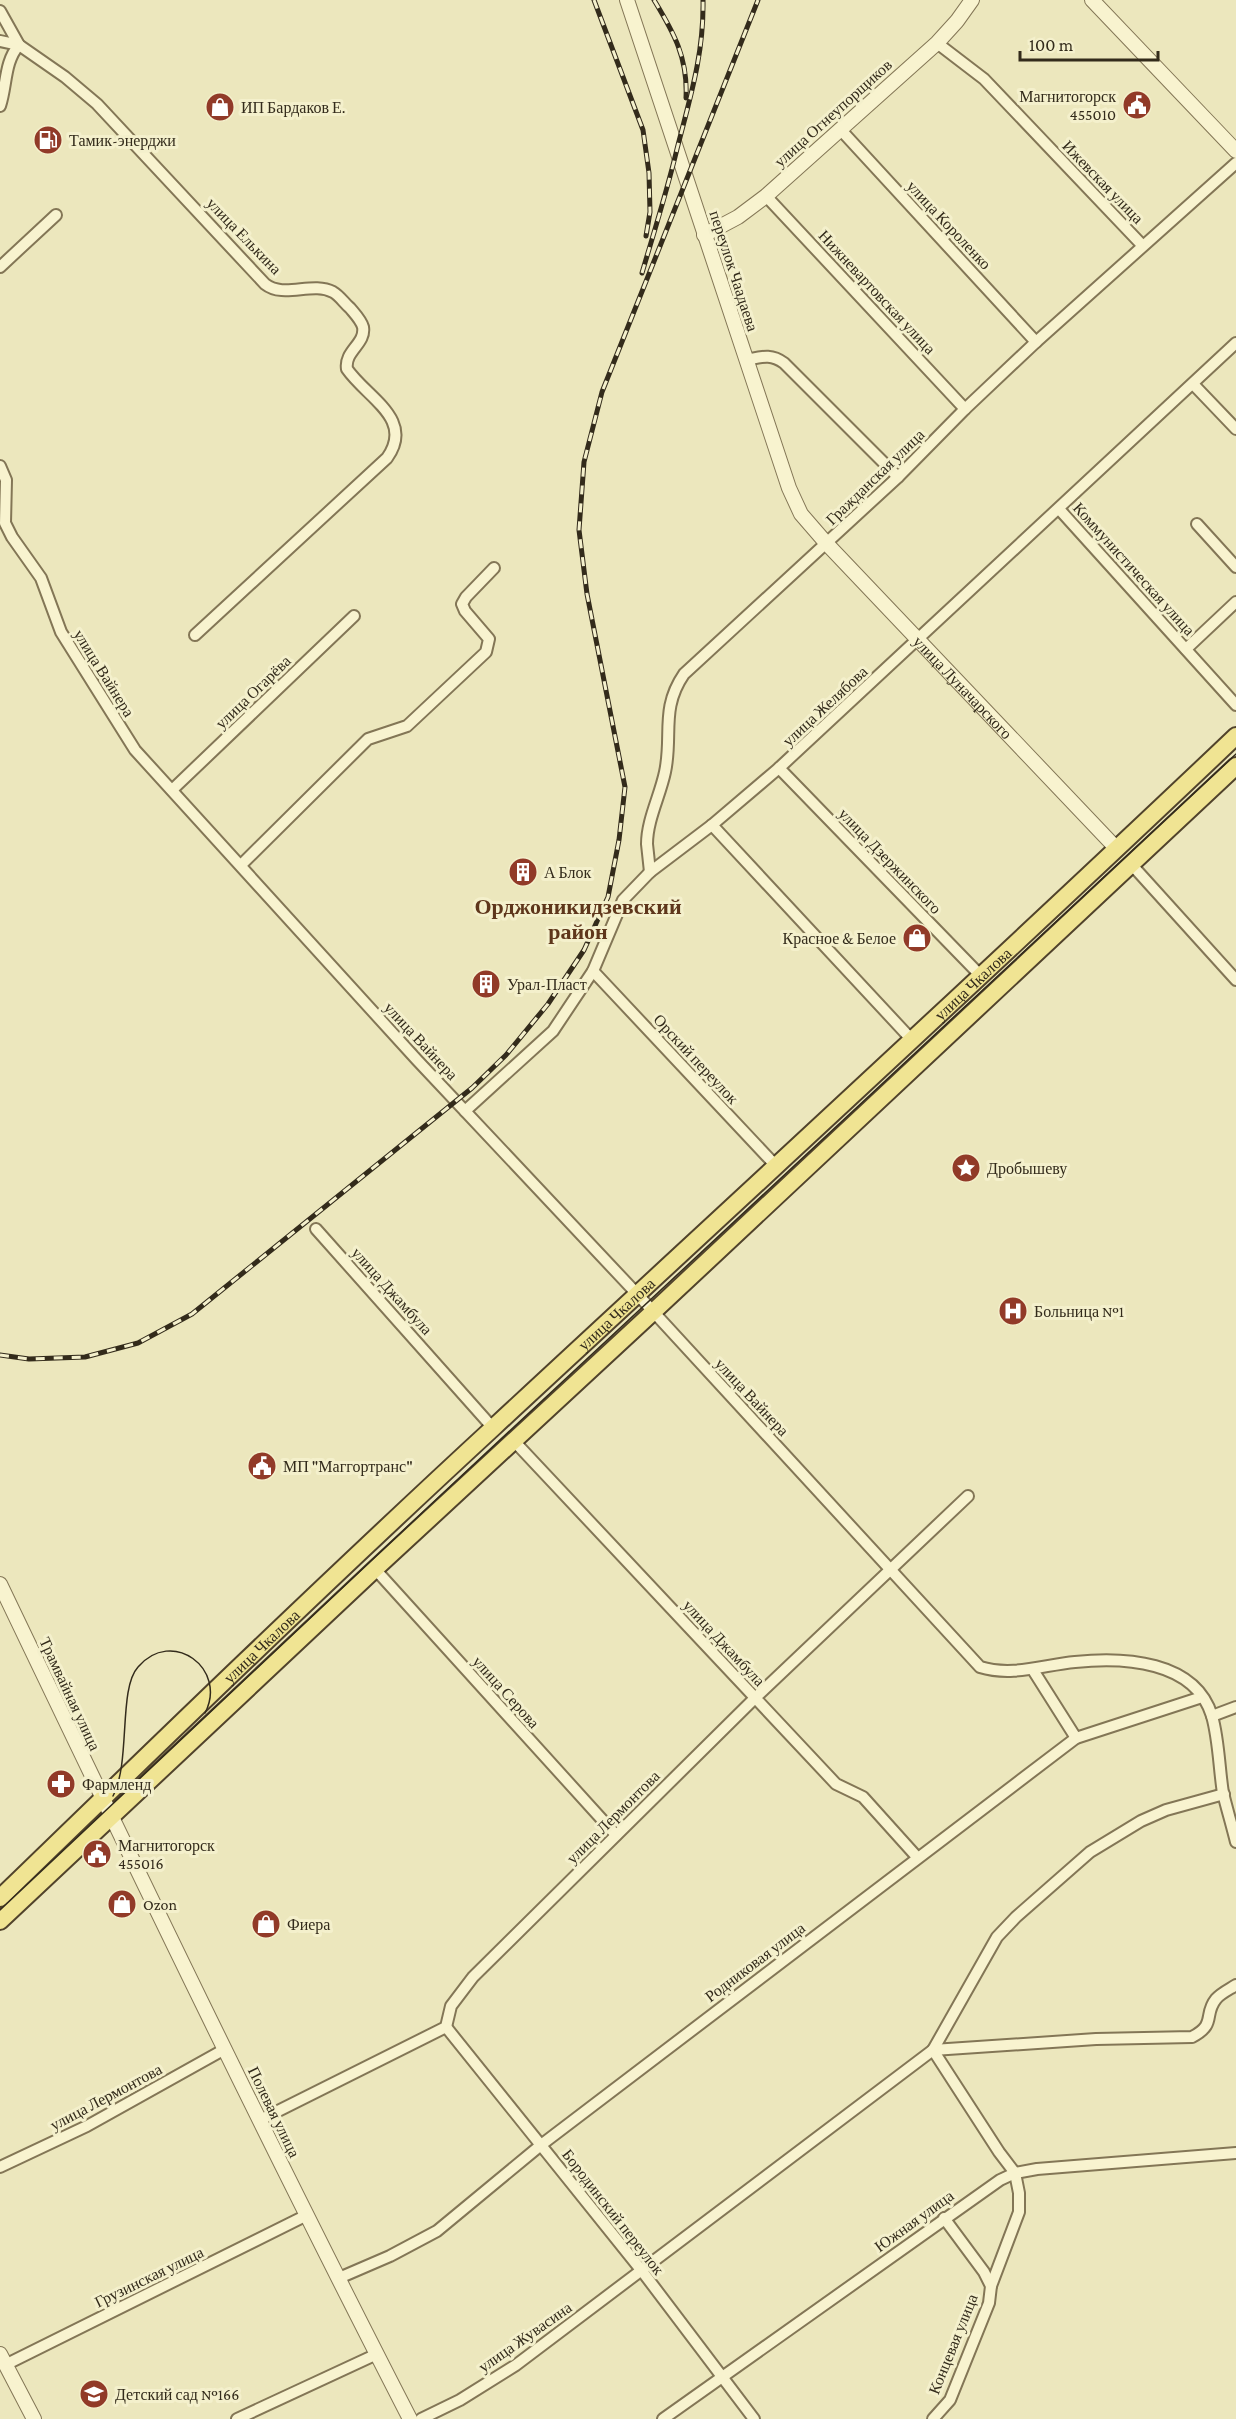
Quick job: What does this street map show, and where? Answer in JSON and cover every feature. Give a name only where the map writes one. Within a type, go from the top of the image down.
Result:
[{"type":"main road","name":"улица Чкалова","points":[[0,1898],[493,1428],[777,1167],[1236,736]]},
{"type":"main road","name":"улица Чкалова","points":[[0,1921],[1236,766]]},
{"type":"main road","name":"улица Луначарского","points":[[1117,849],[1132,865]]},
{"type":"street","name":"переулок Чаадаева","points":[[627,0],[746,360]]},
{"type":"street","name":"улица Огнеупорщиков","points":[[704,236],[738,217],[766,196],[937,43],[972,0]]},
{"type":"street","points":[[1092,0],[1236,151]]},
{"type":"street","name":"улица Елькина","points":[[0,11],[19,45]]},
{"type":"street","name":"улица Елькина","points":[[0,41],[19,45],[65,77],[98,104],[269,287],[280,290],[329,290],[340,298],[359,319],[363,331],[362,338],[347,357],[347,369],[395,424],[397,436],[394,448],[387,458],[195,635]]},
{"type":"street","name":"Ижевская улица","points":[[937,43],[984,79],[1142,245]]},
{"type":"street","points":[[0,106],[5,90],[9,60],[19,45]]},
{"type":"street","name":"улица Короленко","points":[[840,129],[1036,342]]},
{"type":"street","name":"Гражданская улица","points":[[650,872],[647,842],[665,771],[670,701],[675,687],[684,674],[827,544],[1036,342],[1236,163]]},
{"type":"street","name":"Нижневартовская улица","points":[[766,196],[965,409]]},
{"type":"street","points":[[0,267],[56,215]]},
{"type":"street","name":"улица Желябова","points":[[465,1111],[553,1031],[593,971],[623,900],[650,872],[712,825],[779,768],[1236,343]]},
{"type":"street","points":[[746,360],[768,356],[777,357],[898,477]]},
{"type":"street","name":"улица Луначарского","points":[[746,360],[789,488],[801,514],[1117,849]]},
{"type":"street","points":[[1193,384],[1236,429]]},
{"type":"street","name":"улица Вайнера","points":[[0,466],[6,480],[5,523],[12,537],[41,578],[61,632],[135,750],[465,1111],[892,1569],[980,1667],[989,1670],[1033,1670],[1072,1662],[1102,1660],[1142,1663],[1168,1670],[1184,1679],[1202,1697],[1212,1716],[1224,1794],[1236,1842]]},
{"type":"street","name":"Коммунистическая улица","points":[[1059,509],[1236,705]]},
{"type":"street","points":[[1197,524],[1236,567]]},
{"type":"street","points":[[241,865],[368,739],[407,726],[486,652],[489,639],[465,611],[462,604],[465,597],[494,568]]},
{"type":"street","name":"Коммунистическая улица","points":[[1186,649],[1236,602]]},
{"type":"street","name":"улица Огарёва","points":[[172,790],[354,616]]},
{"type":"street","name":"улица Дзержинского","points":[[779,768],[980,975]]},
{"type":"street","points":[[712,825],[912,1040]]},
{"type":"street","name":"улица Луначарского","points":[[1132,865],[1236,980]]},
{"type":"street","name":"Орский переулок","points":[[593,971],[777,1167]]},
{"type":"street","name":"улица Джамбула","points":[[316,1229],[493,1428]]},
{"type":"street","name":"улица Джамбула","points":[[514,1441],[836,1784],[863,1797],[917,1857]]},
{"type":"street","name":"улица Лермонтова","points":[[446,2027],[451,2006],[473,1977],[754,1698],[968,1496]]},
{"type":"street","name":"улица Серова","points":[[375,1569],[616,1835]]},
{"type":"street","name":"Трамвайная улица","points":[[0,1584],[111,1818]]},
{"type":"street","points":[[1033,1670],[1076,1738]]},
{"type":"street","name":"Родниковая улица","points":[[339,2278],[390,2256],[437,2231],[541,2145],[1076,1738],[1202,1697]]},
{"type":"street","points":[[1212,1716],[1236,1707]]},
{"type":"street","points":[[933,2050],[997,1937],[1016,1917],[1090,1852],[1110,1839],[1166,1810],[1224,1794]]},
{"type":"street","name":"Полевая улица","points":[[111,1818],[410,2419]]},
{"type":"street","points":[[933,2050],[1096,2039],[1192,2037],[1202,2032],[1208,2025],[1216,1999],[1236,1985]]},
{"type":"street","points":[[260,2120],[446,2027]]},
{"type":"street","name":"Бородинский переулок","points":[[446,2027],[642,2271],[754,2419]]},
{"type":"street","name":"улица Лермонтова","points":[[0,2167],[87,2126],[225,2049]]},
{"type":"street","points":[[933,2050],[1015,2173],[1019,2193],[1019,2212],[991,2286]]},
{"type":"street","name":"улица Жувасина","points":[[421,2419],[460,2400],[516,2365],[933,2050]]},
{"type":"street","name":"Южная улица","points":[[663,2419],[944,2218],[1000,2180],[1015,2173],[1037,2169],[1236,2153]]},
{"type":"street","name":"Грузинская улица","points":[[3,2360],[307,2215]]},
{"type":"street","name":"Концевая улица","points":[[933,2419],[950,2400],[989,2303],[991,2286],[984,2272],[944,2218]]},
{"type":"street","points":[[237,2419],[377,2354]]},
{"type":"street","points":[[3,2360],[33,2419]]},
{"type":"tram line","points":[[0,1910],[442,1494],[1236,754]]},
{"type":"tram line","points":[[113,1796],[122,1765],[128,1692],[132,1677],[138,1667],[152,1656],[166,1651],[180,1652],[193,1658],[203,1669],[209,1682],[210,1697],[205,1713]]},
{"type":"railway","points":[[594,0],[643,130],[649,173],[650,212],[646,236]]},
{"type":"railway","points":[[654,0],[668,24],[682,58],[686,98]]},
{"type":"railway","points":[[642,273],[687,112],[701,39],[703,0]]},
{"type":"railway","points":[[0,1355],[29,1359],[85,1357],[138,1343],[192,1314],[472,1088],[506,1055],[548,1004],[584,950],[608,897],[619,840],[625,787],[587,594],[579,530],[584,462],[602,392],[758,0]]},
{"type":"place","name":"Магнитогорск 455010","points":[[1137,105]]},
{"type":"place","name":"ИП Бардаков Е.","points":[[220,107]]},
{"type":"place","name":"Тамик-энерджи","points":[[48,140]]},
{"type":"place","name":"А Блок","points":[[523,872]]},
{"type":"place","name":"Красное & Белое","points":[[917,938]]},
{"type":"place","name":"Урал-Пласт","points":[[486,984]]},
{"type":"place","name":"Дробышеву","points":[[966,1168]]},
{"type":"place","name":"Больница №1","points":[[1013,1311]]},
{"type":"place","name":"МП \"Маггортранс\"","points":[[262,1466]]},
{"type":"place","name":"Фармленд","points":[[61,1784]]},
{"type":"place","name":"Магнитогорск 455016","points":[[97,1854]]},
{"type":"place","name":"Ozon","points":[[122,1904]]},
{"type":"place","name":"Фиера","points":[[266,1924]]},
{"type":"place","name":"Детский сад №166","points":[[94,2394]]},
{"type":"district","name":"Орджоникидзевский район","points":[[578,918]]}]
